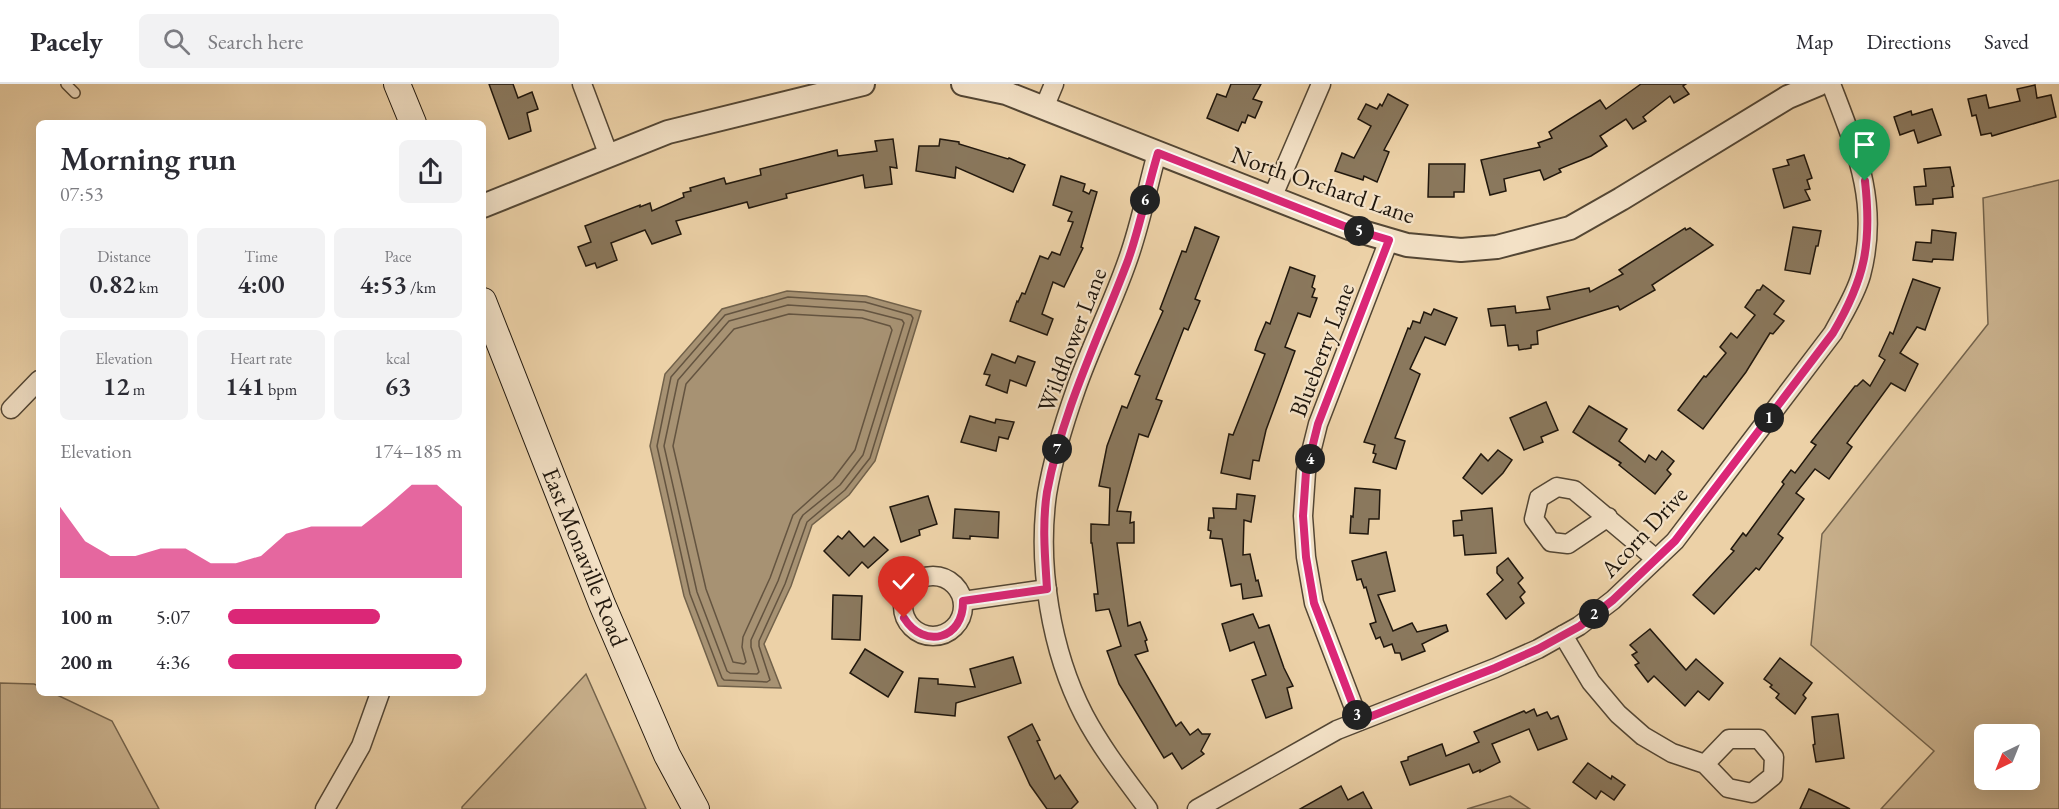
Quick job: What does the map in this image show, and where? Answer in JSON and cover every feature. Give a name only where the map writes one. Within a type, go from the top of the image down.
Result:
[{"type":"main road","points":[[397,84],[412,120]]},
{"type":"main road","name":"East Monaville Road","points":[[486,309],[602,604],[667,755],[696,809]]},
{"type":"street","points":[[582,84],[609,156]]},
{"type":"street","points":[[486,205],[668,132],[830,88],[863,84]]},
{"type":"street","name":"North Orchard Lane","points":[[963,84],[1006,93],[1349,228],[1407,245],[1461,250],[1497,248],[1570,228],[1622,199],[1788,96],[1819,84]]},
{"type":"street","points":[[1044,108],[1054,84]]},
{"type":"street","points":[[1272,198],[1321,84]]},
{"type":"street","name":"Acorn Drive","points":[[1197,809],[1337,730],[1495,668],[1538,649],[1580,626],[1613,600],[1675,541],[1833,333],[1849,305],[1861,276],[1867,246],[1868,211],[1865,181],[1831,84]]},
{"type":"street","name":"Wildflower Lane","points":[[1148,809],[1108,756],[1083,713],[1058,651],[1049,611],[1045,550],[1047,495],[1058,444],[1076,388],[1128,261],[1158,153]]},
{"type":"street","name":"Blueberry Lane","points":[[1359,721],[1314,603],[1306,557],[1303,516],[1306,472],[1318,424],[1389,240]]},
{"type":"street","points":[[11,409],[36,383]]},
{"type":"street","points":[[1608,517],[1656,559]]},
{"type":"street","points":[[963,601],[1047,589]]},
{"type":"street","points":[[1563,635],[1591,682],[1618,714],[1643,736],[1672,753],[1705,764],[1728,788],[1752,793],[1773,776],[1774,757],[1759,740],[1729,739],[1705,764]]},
{"type":"street","points":[[325,809],[361,746],[379,696]]},
{"type":"lane","points":[[66,84],[75,93]]},
{"type":"shaded area","points":[[2059,180],[2059,809],[1881,809],[1934,751],[1811,645],[1822,534],[1988,324],[1983,198]]},
{"type":"shaded area","points":[[586,674],[646,809],[462,809],[462,807]]},
{"type":"shaded area","points":[[0,683],[34,684],[36,685],[36,696],[59,696],[112,721],[159,809],[0,809]]},
{"type":"shaded area","points":[[1510,796],[1530,809],[1467,809]]},
{"type":"water","points":[[787,291],[866,296],[921,311],[875,461],[849,495],[812,525],[791,586],[764,644],[781,688],[718,686],[684,596],[650,446],[665,374],[722,309]]},
{"type":"building","points":[[489,84],[513,84],[518,98],[532,92],[538,109],[527,113],[531,131],[509,139]]},
{"type":"building","points":[[1231,84],[1261,84],[1253,99],[1262,102],[1255,118],[1248,115],[1238,131],[1207,118],[1217,94],[1226,97]]},
{"type":"building","points":[[1641,84],[1686,84],[1683,86],[1689,94],[1674,103],[1670,96],[1643,117],[1646,121],[1633,129],[1626,119],[1600,136],[1607,146],[1591,156],[1559,169],[1561,172],[1544,180],[1540,170],[1504,179],[1506,191],[1490,195],[1481,160],[1540,147],[1538,143],[1552,138],[1549,132],[1600,100],[1606,109]]},
{"type":"building","points":[[2035,85],[2037,98],[2051,95],[2056,117],[1992,136],[1991,133],[1981,135],[1976,115],[1972,116],[1968,99],[1986,95],[1989,108],[2020,101],[2017,89]]},
{"type":"building","points":[[1388,94],[1408,105],[1384,150],[1389,152],[1377,182],[1364,176],[1363,180],[1335,171],[1342,153],[1354,158],[1371,126],[1358,119],[1366,104],[1377,109],[1380,104],[1382,106]]},
{"type":"building","points":[[1932,109],[1941,135],[1918,143],[1914,130],[1900,135],[1894,117],[1911,111],[1912,115]]},
{"type":"building","points":[[893,139],[897,168],[890,167],[892,184],[865,188],[863,175],[786,194],[787,198],[749,208],[747,202],[676,221],[681,234],[652,244],[645,230],[611,243],[617,260],[597,268],[595,263],[586,266],[578,247],[591,242],[585,226],[640,205],[640,207],[650,203],[652,211],[684,197],[683,193],[691,191],[690,188],[724,178],[726,184],[761,175],[760,169],[837,150],[838,156],[877,151],[875,141]]},
{"type":"building","points":[[940,139],[959,142],[959,144],[1009,158],[1025,165],[1013,192],[956,167],[955,178],[916,171],[919,146],[939,146]]},
{"type":"building","points":[[1804,155],[1812,178],[1807,180],[1810,189],[1805,190],[1810,200],[1784,208],[1773,169],[1789,165],[1787,160]]},
{"type":"building","points":[[1429,164],[1465,164],[1464,192],[1454,192],[1454,197],[1428,197]]},
{"type":"building","points":[[1950,167],[1954,186],[1952,187],[1953,197],[1933,199],[1933,204],[1916,205],[1914,187],[1926,186],[1924,169]]},
{"type":"building","points":[[1061,176],[1085,184],[1083,191],[1089,194],[1091,190],[1097,192],[1081,247],[1083,248],[1064,287],[1053,282],[1042,314],[1053,319],[1047,335],[1010,321],[1017,301],[1022,293],[1025,294],[1040,256],[1048,259],[1052,252],[1060,255],[1073,222],[1068,221],[1072,212],[1053,205]]},
{"type":"building","points":[[1195,227],[1219,237],[1195,299],[1200,301],[1188,330],[1184,328],[1156,399],[1162,401],[1148,437],[1139,434],[1117,511],[1131,512],[1130,523],[1134,522],[1134,543],[1117,543],[1128,626],[1140,622],[1147,640],[1145,641],[1148,651],[1135,655],[1176,726],[1181,722],[1190,735],[1198,729],[1202,734],[1210,734],[1201,751],[1204,754],[1182,769],[1172,753],[1164,758],[1119,684],[1107,651],[1121,646],[1109,609],[1096,611],[1094,594],[1098,594],[1091,543],[1091,524],[1109,525],[1110,488],[1099,486],[1107,446],[1122,406],[1127,408],[1140,376],[1135,374],[1163,311],[1160,309],[1182,251],[1186,252]]},
{"type":"building","points":[[1793,227],[1821,231],[1810,274],[1785,270]]},
{"type":"building","points":[[1685,228],[1686,230],[1690,228],[1713,245],[1652,285],[1655,290],[1620,310],[1618,306],[1537,331],[1538,344],[1519,350],[1518,345],[1508,346],[1505,325],[1491,326],[1488,309],[1515,306],[1516,313],[1550,309],[1547,297],[1589,288],[1590,292],[1623,274],[1619,270]]},
{"type":"building","points":[[1932,230],[1956,233],[1953,260],[1933,259],[1932,262],[1913,260],[1916,242],[1931,243]]},
{"type":"building","points":[[1290,267],[1315,276],[1312,287],[1315,289],[1312,297],[1317,298],[1310,317],[1298,313],[1285,347],[1295,351],[1266,430],[1259,461],[1253,460],[1250,479],[1221,473],[1229,434],[1233,435],[1265,354],[1255,350],[1258,341],[1266,322],[1270,324]]},
{"type":"building","points":[[1913,279],[1940,288],[1925,330],[1917,327],[1900,353],[1918,364],[1905,391],[1891,383],[1847,443],[1852,447],[1829,479],[1815,469],[1796,493],[1804,499],[1778,534],[1783,538],[1759,570],[1756,568],[1714,614],[1693,595],[1734,551],[1731,549],[1743,533],[1746,536],[1784,484],[1782,482],[1791,470],[1795,473],[1816,445],[1811,442],[1855,386],[1863,380],[1870,386],[1885,360],[1879,356],[1890,332],[1893,334]]},
{"type":"building","points":[[1763,285],[1784,301],[1774,314],[1784,321],[1773,334],[1770,333],[1746,372],[1703,429],[1678,410],[1704,376],[1706,377],[1726,353],[1720,347],[1731,333],[1737,338],[1755,315],[1745,307]]},
{"type":"building","points":[[1434,309],[1457,318],[1445,345],[1425,337],[1410,369],[1420,374],[1395,438],[1405,441],[1396,469],[1373,462],[1376,454],[1373,453],[1375,445],[1364,442],[1408,328],[1410,329],[1413,321],[1420,323],[1424,312],[1431,315]]},
{"type":"building","points":[[992,354],[1015,363],[1018,356],[1035,362],[1026,386],[1010,380],[1007,393],[986,385],[990,375],[984,374]]},
{"type":"building","points":[[1546,402],[1558,430],[1541,437],[1543,442],[1524,450],[1510,418]]},
{"type":"building","points":[[1589,406],[1627,429],[1619,441],[1645,462],[1649,455],[1656,460],[1662,451],[1674,461],[1667,470],[1671,474],[1655,494],[1619,465],[1621,463],[1573,432]]},
{"type":"building","points":[[970,416],[995,423],[996,419],[1014,422],[1008,439],[999,437],[996,451],[961,442]]},
{"type":"building","points":[[1498,450],[1512,460],[1503,473],[1482,494],[1463,478],[1481,454],[1488,461]]},
{"type":"building","points":[[1355,488],[1380,490],[1379,519],[1369,519],[1368,534],[1350,533]]},
{"type":"building","points":[[1237,494],[1255,496],[1251,522],[1244,520],[1243,555],[1250,554],[1262,596],[1243,599],[1241,584],[1231,586],[1222,539],[1210,538],[1211,531],[1208,530],[1209,518],[1214,518],[1213,508],[1236,509]]},
{"type":"building","points":[[928,496],[937,524],[919,530],[920,535],[901,542],[890,507]]},
{"type":"building","points":[[1492,508],[1496,553],[1465,555],[1463,535],[1454,536],[1453,521],[1462,520],[1461,511]]},
{"type":"building","points":[[955,509],[999,512],[998,538],[970,536],[970,539],[953,538]]},
{"type":"building","points":[[849,531],[864,547],[874,537],[888,550],[868,568],[862,562],[849,576],[824,551],[838,536],[842,539]]},
{"type":"building","points":[[1386,552],[1395,591],[1378,595],[1393,631],[1412,623],[1417,632],[1446,625],[1448,631],[1422,644],[1425,651],[1402,660],[1400,653],[1395,653],[1392,644],[1384,647],[1380,637],[1376,639],[1370,624],[1376,622],[1366,587],[1364,588],[1361,579],[1357,580],[1352,561]]},
{"type":"building","points":[[1508,558],[1523,578],[1518,583],[1525,592],[1520,597],[1524,603],[1506,619],[1487,594],[1503,580],[1497,573],[1497,567]]},
{"type":"building","points":[[833,595],[862,596],[860,640],[832,639]]},
{"type":"building","points":[[1253,614],[1259,628],[1269,625],[1293,686],[1287,688],[1292,708],[1266,718],[1252,680],[1266,675],[1254,642],[1230,651],[1222,624]]},
{"type":"building","points":[[1650,629],[1686,670],[1696,659],[1723,683],[1709,700],[1698,691],[1685,706],[1654,676],[1648,682],[1635,665],[1639,663],[1632,655],[1637,652],[1630,645]]},
{"type":"building","points":[[865,649],[903,672],[888,697],[850,673]]},
{"type":"building","points":[[1013,657],[1021,683],[956,703],[955,716],[915,712],[919,678],[938,679],[938,684],[975,687],[970,669]]},
{"type":"building","points":[[1780,658],[1812,683],[1803,695],[1806,698],[1795,714],[1776,698],[1779,694],[1764,679]]},
{"type":"building","points":[[1534,709],[1537,716],[1547,712],[1551,719],[1558,716],[1567,739],[1538,750],[1529,729],[1492,744],[1500,762],[1480,772],[1480,770],[1473,773],[1469,764],[1410,785],[1401,762],[1408,760],[1408,757],[1442,744],[1446,756],[1479,742],[1474,732]]},
{"type":"building","points":[[1838,714],[1844,758],[1816,762],[1812,717]]},
{"type":"building","points":[[1032,724],[1040,740],[1037,741],[1055,779],[1060,775],[1078,802],[1071,809],[1047,809],[1030,785],[1008,737]]},
{"type":"building","points":[[1588,763],[1611,779],[1612,776],[1625,785],[1614,800],[1601,791],[1596,799],[1573,782]]},
{"type":"building","points":[[1341,786],[1348,800],[1363,792],[1372,809],[1300,809]]},
{"type":"building","points":[[1809,789],[1818,793],[1850,809],[1800,809]]},
{"type":"route","points":[[904,618],[917,633],[936,637],[946,634],[960,620],[963,601],[1047,589],[1045,550],[1047,495],[1058,444],[1076,388],[1128,261],[1158,153],[1349,228],[1389,240],[1318,424],[1306,472],[1303,516],[1306,557],[1314,603],[1359,721],[1495,668],[1538,649],[1580,626],[1613,600],[1675,541],[1833,333],[1849,305],[1861,276],[1867,246],[1868,211],[1865,181]]}]
